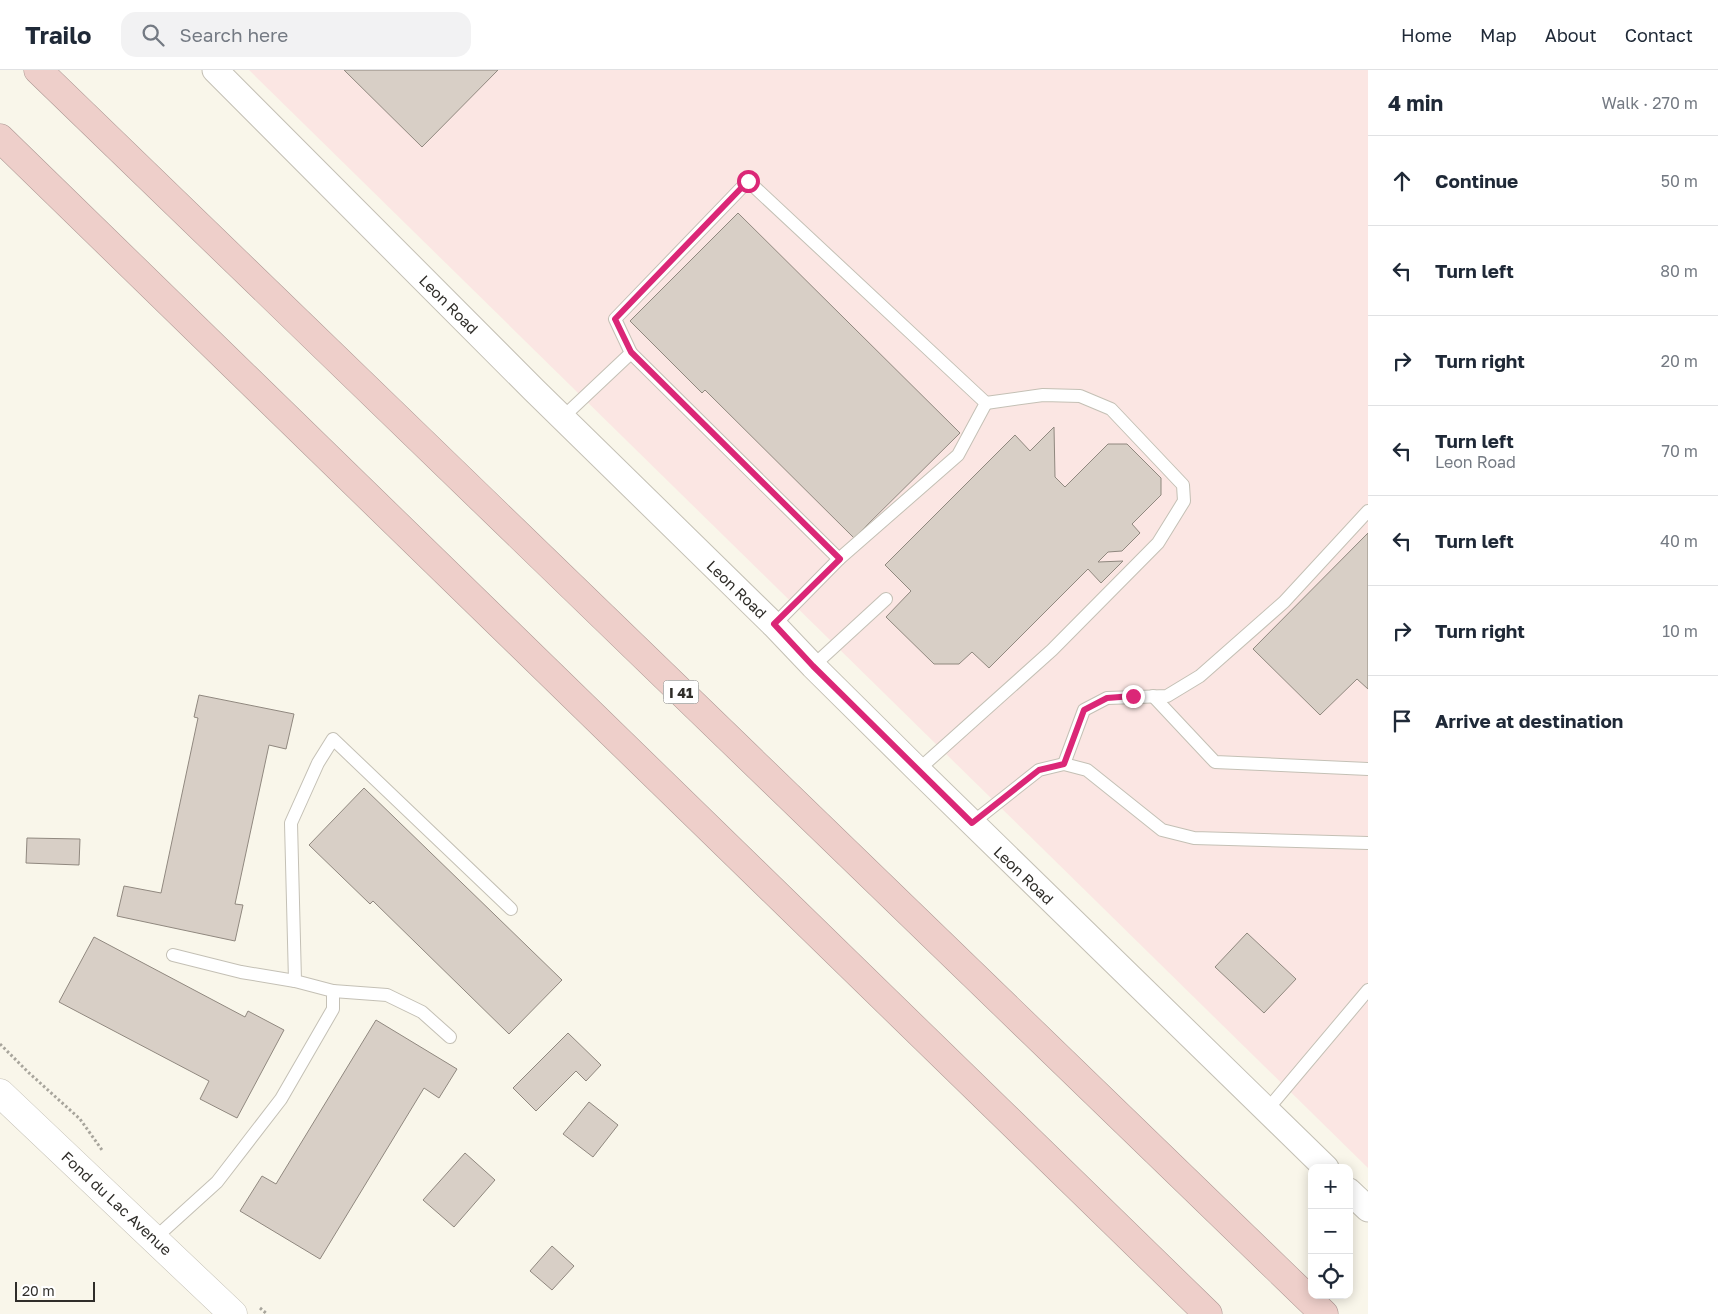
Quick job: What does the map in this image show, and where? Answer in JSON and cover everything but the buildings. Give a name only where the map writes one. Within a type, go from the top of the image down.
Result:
[{"type":"highway","name":"I 41","points":[[38,70],[1324,1314]]},
{"type":"highway","points":[[0,138],[1208,1314]]},
{"type":"street","name":"Leon Road","points":[[215,70],[562,418],[774,624],[813,666],[918,770],[1322,1164]]},
{"type":"street","name":"Fond du Lac Avenue","points":[[0,1093],[234,1314]]},
{"type":"street","points":[[1353,1194],[1368,1209]]},
{"type":"lane","points":[[840,559],[631,352],[615,319],[748,181],[986,403]]},
{"type":"lane","points":[[562,418],[631,352]]},
{"type":"lane","points":[[918,770],[1052,650],[1158,542],[1184,501],[1183,485],[1111,409],[1080,396],[1043,395],[986,403]]},
{"type":"lane","points":[[774,624],[840,559],[958,455],[986,403]]},
{"type":"lane","points":[[1064,764],[1084,710],[1107,698],[1167,696],[1200,676],[1284,602],[1368,511]]},
{"type":"lane","points":[[813,666],[886,599]]},
{"type":"lane","points":[[1153,696],[1215,762],[1368,769]]},
{"type":"lane","points":[[295,981],[291,822],[318,763],[333,739],[511,909]]},
{"type":"lane","points":[[972,823],[1039,770],[1064,764],[1086,770],[1162,830],[1194,838],[1368,843]]},
{"type":"lane","points":[[173,955],[241,972],[295,981],[333,991],[386,995],[422,1012],[450,1037]]},
{"type":"lane","points":[[1266,1110],[1368,990]]},
{"type":"lane","points":[[154,1238],[217,1182],[281,1098],[333,1009],[333,991]]},
{"type":"path","points":[[0,1044],[80,1119],[103,1152]]},
{"type":"shaded area","points":[[249,70],[1368,70],[1368,1168]]},
{"type":"route","points":[[748,181],[615,319],[631,352],[840,559],[774,624],[813,666],[972,823],[1039,770],[1064,764],[1084,710],[1107,698],[1133,696]]}]
